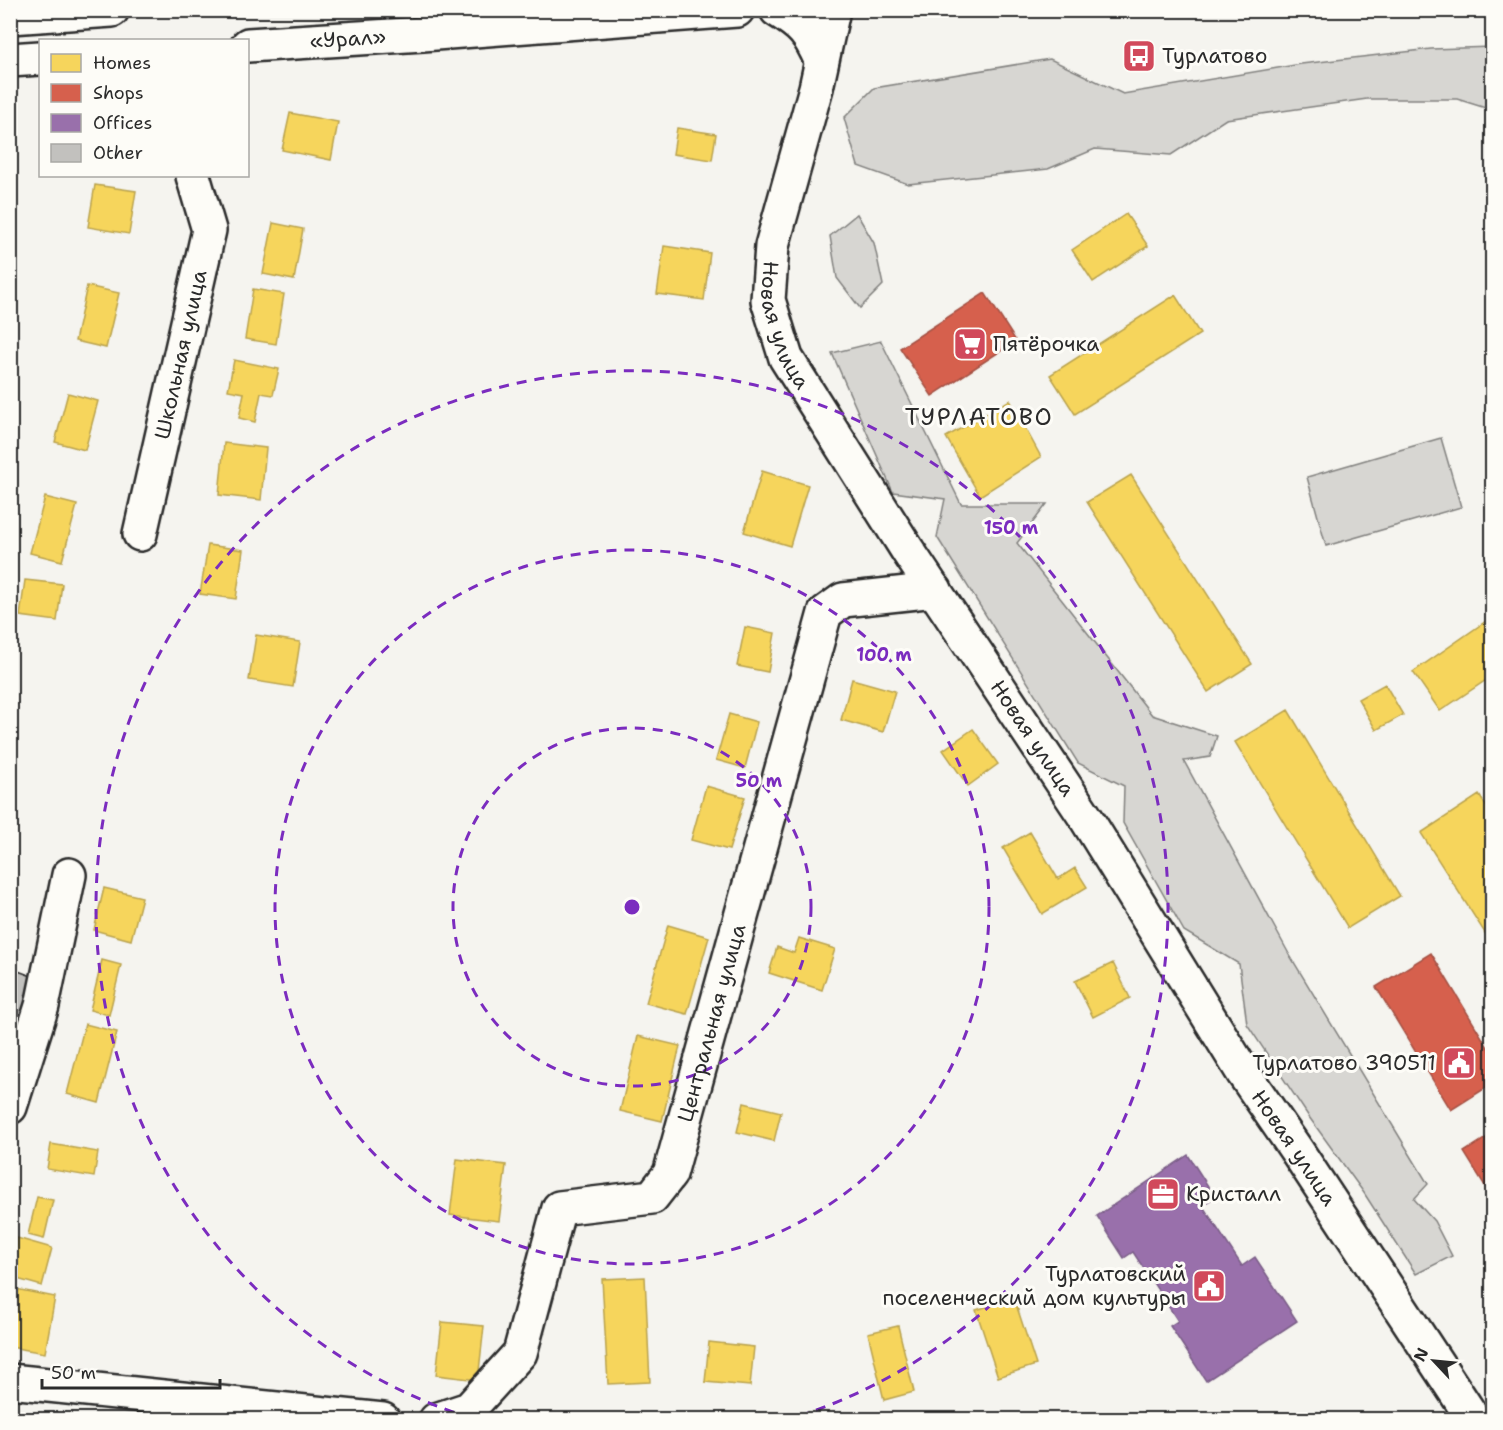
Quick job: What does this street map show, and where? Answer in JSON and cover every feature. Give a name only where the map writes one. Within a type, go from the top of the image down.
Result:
[{"type":"main road","points":[[10,17],[112,10]]},
{"type":"main road","name":"«Урал»","points":[[249,45],[737,10]]},
{"type":"main road","points":[[777,10],[796,22],[811,37],[821,60]]},
{"type":"main road","name":"Новая улица","points":[[833,10],[816,88],[772,246],[768,300],[786,358],[908,551],[1086,818],[1244,1074],[1474,1419]]},
{"type":"main road","points":[[10,60],[39,58]]},
{"type":"main road","name":"Школьная улица","points":[[140,534],[209,230],[193,177]]},
{"type":"main road","name":"Центральная улица","points":[[436,1419],[469,1409],[520,1353],[559,1208],[652,1197],[670,1174],[825,613],[843,600],[935,590]]},
{"type":"main road","points":[[10,1107],[42,1006],[69,875]]},
{"type":"main road","points":[[10,1381],[383,1419]]},
{"type":"shaded area","points":[[1492,47],[1492,110],[1457,99],[1367,99],[1226,119],[1171,155],[1095,149],[1048,169],[908,184],[858,166],[844,118],[874,88],[1050,59],[1123,94],[1301,64],[1431,49]]},
{"type":"shaded area","points":[[857,214],[874,243],[883,285],[860,308],[837,278],[830,236]]},
{"type":"shaded area","points":[[881,341],[961,504],[1047,504],[1017,543],[1152,715],[1217,736],[1210,757],[1184,761],[1289,954],[1428,1184],[1414,1199],[1434,1221],[1452,1256],[1416,1274],[1364,1193],[1309,1117],[1247,1024],[1239,964],[1184,931],[1123,823],[1124,786],[1078,763],[937,537],[945,499],[893,492],[832,353]]},
{"type":"shaded area","points":[[1441,438],[1461,507],[1326,546],[1307,477]]},
{"type":"building: Homes","points":[[290,113],[338,122],[331,160],[282,150]]},
{"type":"building: Homes","points":[[677,128],[716,134],[712,160],[673,154]]},
{"type":"building: Homes","points":[[95,185],[136,191],[129,234],[88,227]]},
{"type":"building: Homes","points":[[1126,214],[1148,246],[1093,282],[1072,250]]},
{"type":"building: Homes","points":[[273,223],[303,229],[294,280],[263,274]]},
{"type":"building: Homes","points":[[664,246],[710,253],[704,300],[657,294]]},
{"type":"building: Homes","points":[[87,286],[119,293],[106,348],[75,341]]},
{"type":"building: Homes","points":[[253,289],[284,294],[276,344],[245,339]]},
{"type":"building: Homes","points":[[1175,295],[1200,334],[1075,414],[1050,375]]},
{"type":"building: Homes","points":[[234,360],[279,369],[273,395],[261,393],[255,422],[239,418],[244,393],[228,390]]},
{"type":"building: Homes","points":[[68,393],[98,401],[85,450],[55,442]]},
{"type":"building: Homes","points":[[1010,400],[1041,457],[980,496],[946,437]]},
{"type":"building: Homes","points":[[224,443],[266,448],[261,500],[219,495]]},
{"type":"building: Homes","points":[[762,471],[808,485],[790,546],[744,532]]},
{"type":"building: Homes","points":[[1131,475],[1252,664],[1208,692],[1087,502]]},
{"type":"building: Homes","points":[[45,497],[77,505],[62,561],[30,553]]},
{"type":"building: Homes","points":[[208,545],[243,550],[236,599],[200,594]]},
{"type":"building: Homes","points":[[25,580],[62,584],[57,621],[20,616]]},
{"type":"building: Homes","points":[[1492,617],[1492,676],[1440,711],[1413,672]]},
{"type":"building: Homes","points":[[745,627],[775,633],[768,672],[737,666]]},
{"type":"building: Homes","points":[[256,635],[300,642],[293,687],[249,680]]},
{"type":"building: Homes","points":[[852,679],[895,691],[883,732],[841,720]]},
{"type":"building: Homes","points":[[1385,684],[1403,715],[1376,730],[1358,699]]},
{"type":"building: Homes","points":[[1288,710],[1400,896],[1348,928],[1235,742]]},
{"type":"building: Homes","points":[[729,714],[757,722],[745,768],[716,760]]},
{"type":"building: Homes","points":[[973,729],[998,764],[968,786],[943,750]]},
{"type":"building: Homes","points":[[706,786],[745,797],[729,850],[691,840]]},
{"type":"building: Homes","points":[[1479,795],[1492,815],[1492,944],[1421,833]]},
{"type":"building: Homes","points":[[1030,832],[1058,879],[1075,868],[1087,887],[1042,914],[1003,848]]},
{"type":"building: Homes","points":[[104,888],[142,897],[131,940],[94,930]]},
{"type":"building: Homes","points":[[668,925],[709,937],[687,1014],[646,1003]]},
{"type":"building: Homes","points":[[799,938],[835,949],[822,990],[769,973],[777,947],[794,953]]},
{"type":"building: Homes","points":[[102,960],[121,965],[109,1015],[90,1010]]},
{"type":"building: Homes","points":[[1113,963],[1130,998],[1093,1017],[1075,981]]},
{"type":"building: Homes","points":[[85,1024],[117,1032],[99,1103],[67,1094]]},
{"type":"building: Homes","points":[[638,1036],[680,1046],[662,1121],[620,1111]]},
{"type":"building: Homes","points":[[744,1103],[781,1112],[774,1141],[737,1132]]},
{"type":"building: Homes","points":[[51,1144],[98,1152],[94,1177],[47,1169]]},
{"type":"building: Homes","points":[[457,1159],[506,1165],[499,1221],[450,1215]]},
{"type":"building: Homes","points":[[37,1197],[53,1200],[44,1239],[28,1235]]},
{"type":"building: Homes","points":[[17,1238],[52,1248],[42,1286],[10,1277],[10,1260]]},
{"type":"building: Homes","points":[[645,1277],[650,1382],[608,1384],[602,1279]]},
{"type":"building: Homes","points":[[11,1288],[55,1297],[45,1353],[10,1347]]},
{"type":"building: Homes","points":[[1014,1298],[1036,1365],[998,1377],[976,1310]]},
{"type":"building: Homes","points":[[442,1322],[484,1326],[478,1380],[436,1375]]},
{"type":"building: Homes","points":[[898,1326],[914,1392],[884,1400],[868,1333]]},
{"type":"building: Homes","points":[[709,1342],[754,1347],[750,1386],[705,1382]]},
{"type":"building: Shops","points":[[985,293],[1016,341],[932,396],[900,348]]},
{"type":"building: Shops","points":[[1431,953],[1492,1054],[1492,1084],[1451,1110],[1376,987]]},
{"type":"building: Shops","points":[[1492,1134],[1492,1197],[1464,1152]]},
{"type":"building: Offices","points":[[1188,1155],[1215,1197],[1202,1205],[1242,1266],[1255,1257],[1297,1321],[1206,1381],[1170,1326],[1178,1321],[1133,1252],[1124,1258],[1097,1216]]},
{"type":"building: Other","points":[[10,968],[37,978],[23,1015],[10,1011]]},
{"type":"place","name":"Турлатово","points":[[1139,56]]},
{"type":"place","name":"Пятёрочка","points":[[970,344]]},
{"type":"place","name":"Турлатово 390511","points":[[1459,1063]]},
{"type":"place","name":"Кристалл","points":[[1163,1194]]},
{"type":"place","name":"Турлатовский поселенческий дом культуры","points":[[1209,1286]]},
{"type":"district","name":"ТУРЛАТОВО","points":[[979,417]]}]
